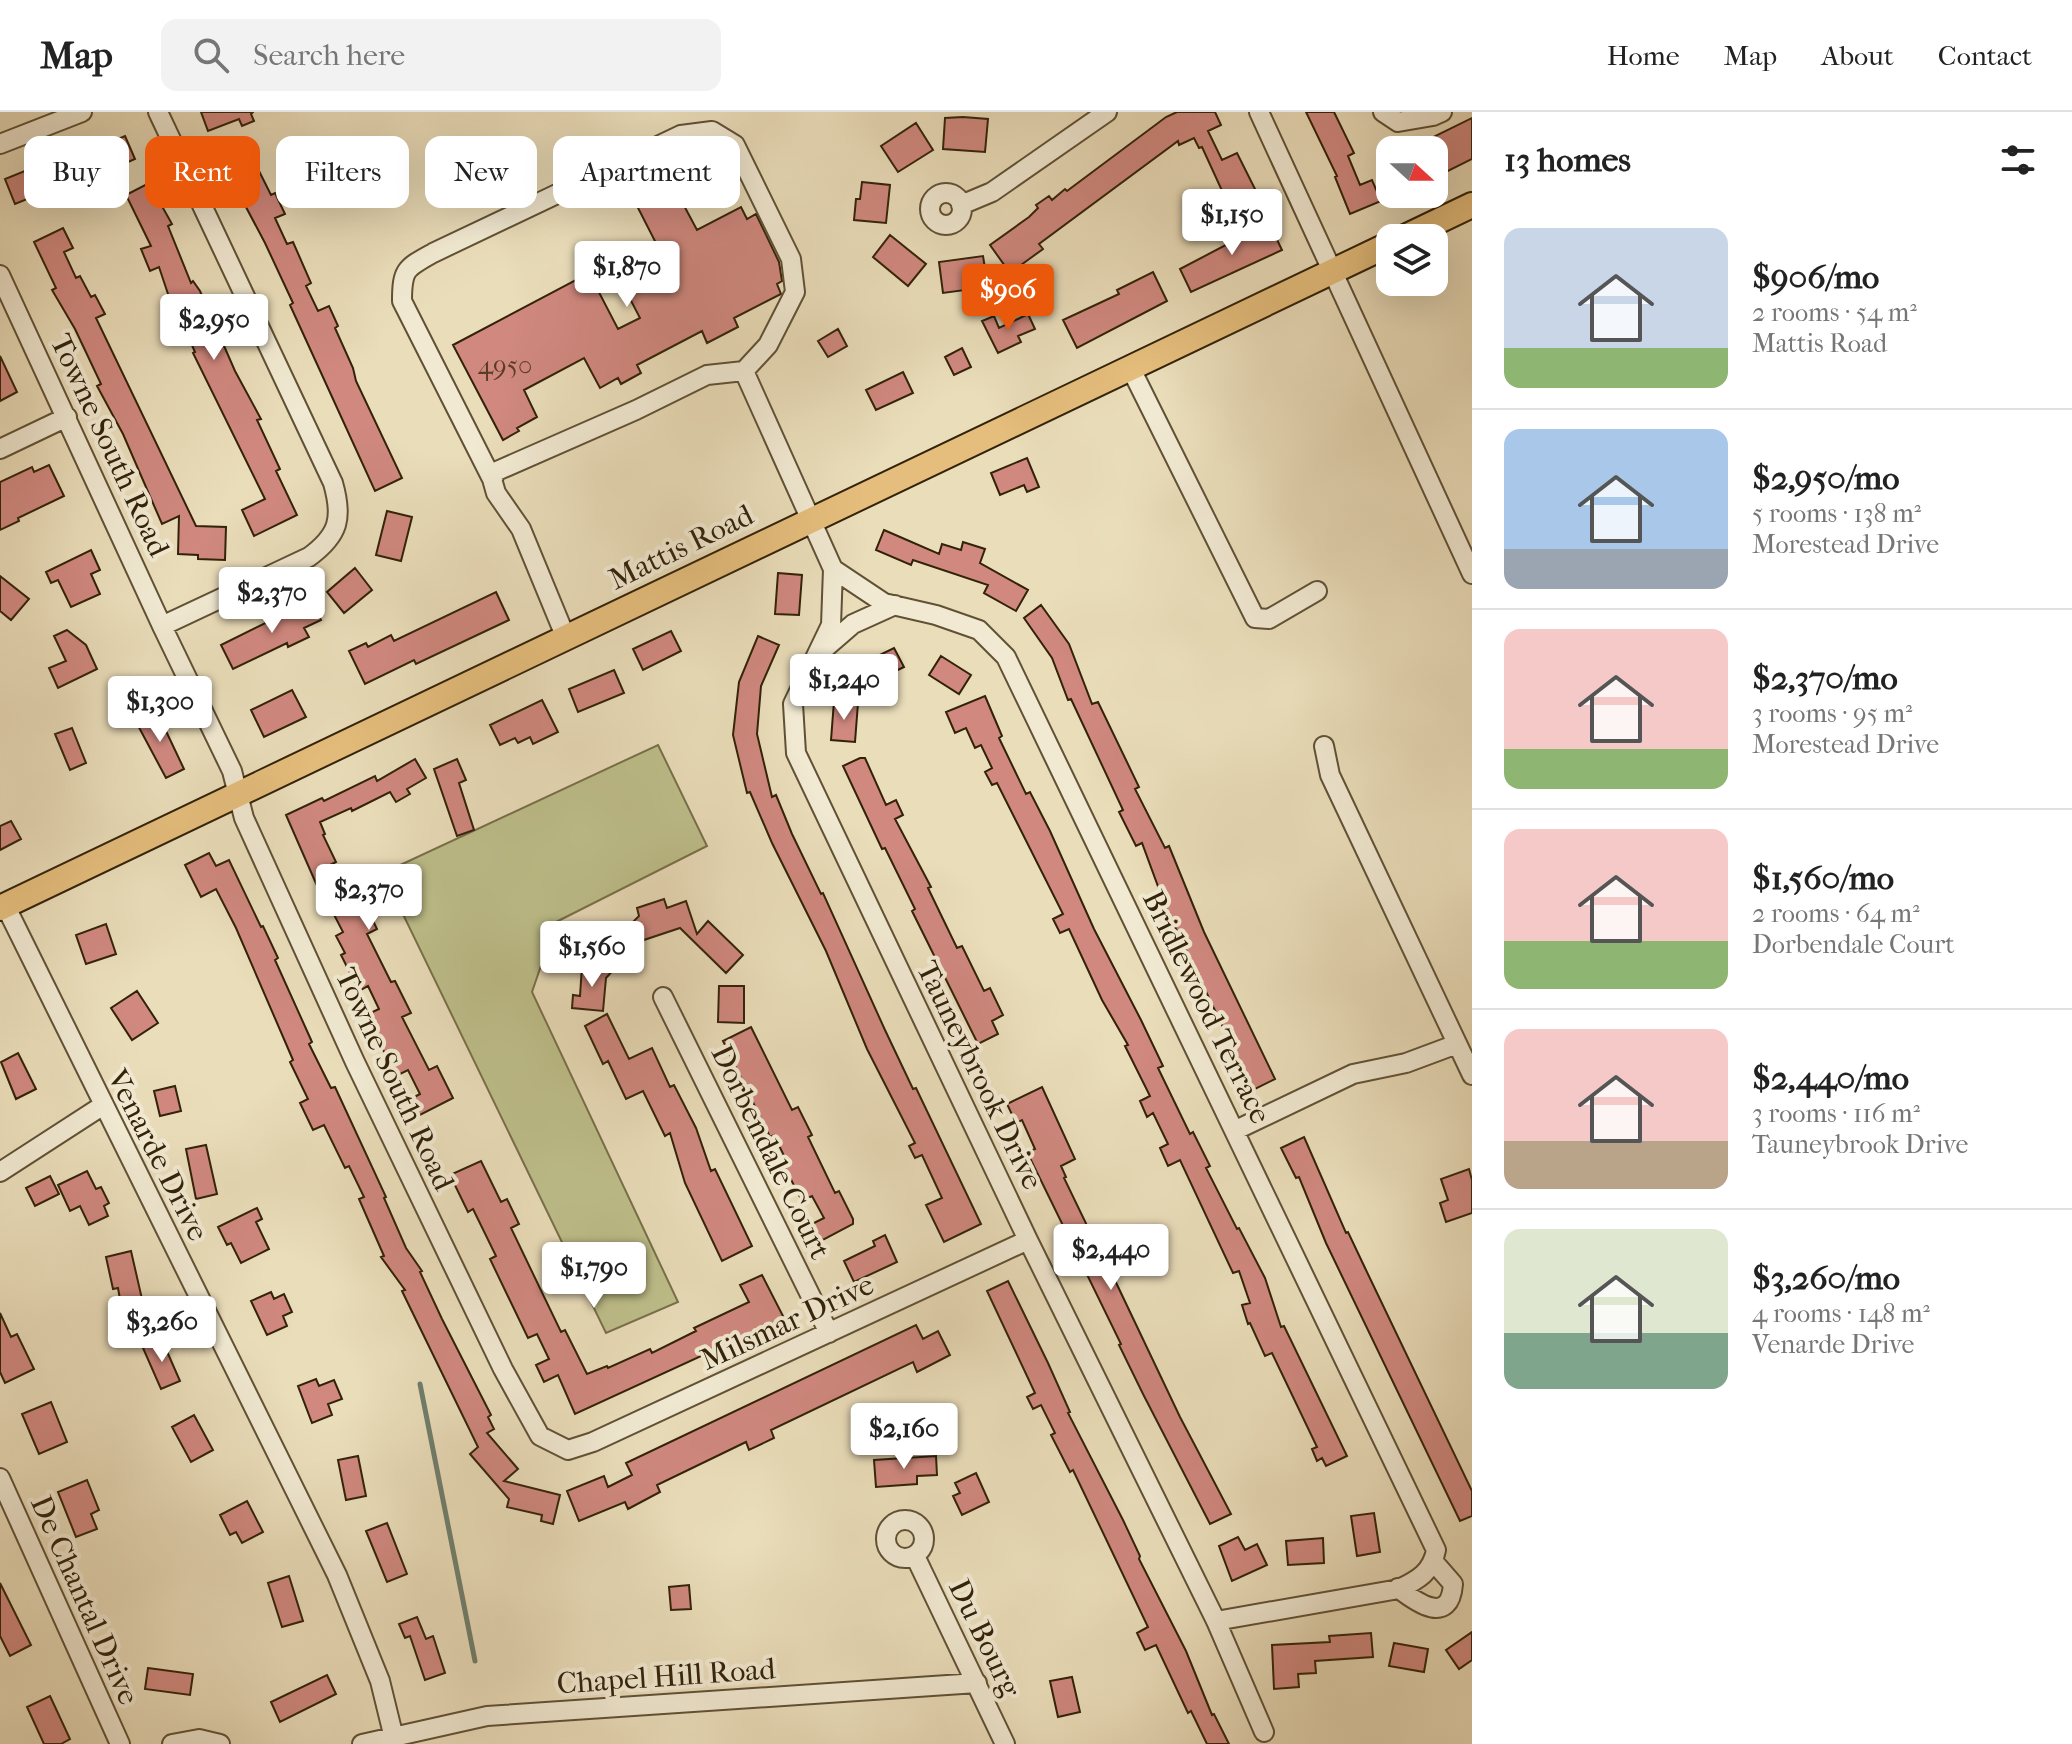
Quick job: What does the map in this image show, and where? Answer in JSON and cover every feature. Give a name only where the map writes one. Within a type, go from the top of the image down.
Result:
[{"type":"main road","points":[[1432,224],[1472,205]]},
{"type":"main road","name":"Mattis Road","points":[[2,906],[1376,251]]},
{"type":"street","points":[[0,144],[82,112]]},
{"type":"street","points":[[158,112],[333,483],[339,513],[333,534],[325,545],[309,557],[162,626]]},
{"type":"street","points":[[961,205],[992,192],[1107,112]]},
{"type":"street","points":[[1259,112],[1472,574]]},
{"type":"street","points":[[1383,112],[1398,122],[1442,112]]},
{"type":"street","points":[[492,479],[497,471],[707,375],[744,371],[768,345],[795,292],[791,259],[735,145],[712,131],[681,135],[433,253],[409,266],[402,276],[402,301],[492,479],[496,493],[521,529],[566,638]]},
{"type":"street","name":"Towne South Road","points":[[0,275],[232,771],[244,818],[355,1062],[503,1369],[540,1436],[568,1450]]},
{"type":"street","points":[[1131,369],[1255,618],[1269,619],[1317,591]]},
{"type":"street","name":"Tauneybrook Drive","points":[[744,371],[833,569],[831,625],[793,704],[792,728],[796,753],[1028,1240],[1216,1621],[1264,1732]]},
{"type":"street","points":[[0,449],[67,417]]},
{"type":"street","name":"Bridlewood Terrace","points":[[833,569],[884,603],[936,615],[979,630],[1006,657],[1436,1550],[1433,1561],[1453,1584],[1450,1601],[1435,1608],[1418,1604],[1398,1588]]},
{"type":"street","name":"Tauneybrook Drive","points":[[818,655],[853,624],[895,605]]},
{"type":"street","points":[[1324,746],[1330,775],[1472,1075]]},
{"type":"street","name":"Venarde Drive","points":[[2,906],[337,1575],[380,1681],[394,1738]]},
{"type":"street","name":"Dorbendale Court","points":[[663,997],[829,1333]]},
{"type":"street","points":[[1236,1130],[1353,1074],[1406,1063],[1457,1044]]},
{"type":"street","points":[[0,1172],[102,1106]]},
{"type":"street","name":"Milsmar Drive","points":[[568,1450],[593,1442],[1028,1240]]},
{"type":"street","name":"De Chantal Drive","points":[[0,1478],[120,1744]]},
{"type":"street","name":"Du Bourg","points":[[915,1556],[1005,1744]]},
{"type":"street","points":[[1216,1621],[1398,1588],[1423,1578],[1433,1561]]},
{"type":"street","name":"Chapel Hill Road","points":[[362,1744],[487,1716],[977,1683]]},
{"type":"street","points":[[172,1744],[199,1739],[220,1744]]},
{"type":"green space","points":[[658,745],[707,846],[556,922],[532,992],[678,1302],[606,1333],[383,873]]},
{"type":"building","points":[[201,112],[253,112],[254,121],[242,126],[239,119],[208,131]]},
{"type":"building","points":[[1177,112],[1215,112],[1221,125],[1208,131],[1222,160],[1237,153],[1257,193],[1229,206],[1202,147],[1199,148],[1194,138],[1179,145],[1178,141],[1039,244],[1043,249],[1010,273],[990,245],[1029,217],[1038,208],[1036,205],[1049,196],[1052,200],[1065,189],[1067,191]]},
{"type":"building","points":[[1306,112],[1334,112],[1354,153],[1348,156],[1360,185],[1372,180],[1376,203],[1350,214],[1337,176]]},
{"type":"building","points":[[945,118],[988,119],[985,152],[943,149]]},
{"type":"building","points":[[1472,118],[1472,159],[1448,171],[1448,136],[1435,136]]},
{"type":"building","points":[[916,123],[933,150],[898,172],[881,146]]},
{"type":"building","points":[[129,145],[135,159],[129,162]]},
{"type":"building","points":[[24,171],[24,200],[15,204],[5,179]]},
{"type":"building","points":[[260,173],[271,195],[276,195],[276,208],[282,208],[285,214],[275,218],[287,244],[293,242],[311,283],[306,286],[318,311],[329,306],[356,381],[402,478],[375,491],[246,208],[260,208]]},
{"type":"building","points":[[862,182],[890,185],[886,223],[854,220]]},
{"type":"building","points":[[145,185],[145,208],[163,208],[172,224],[168,226],[191,283],[193,281],[200,291],[235,371],[261,419],[257,420],[280,469],[276,471],[297,515],[254,536],[242,510],[265,499],[193,353],[159,267],[150,271],[141,249],[151,246],[129,201],[129,193]]},
{"type":"building","points":[[741,207],[747,219],[756,214],[779,262],[782,281],[777,284],[781,294],[734,318],[738,327],[707,343],[702,331],[637,365],[641,373],[621,384],[618,378],[600,388],[584,358],[524,390],[537,417],[503,440],[453,345],[589,273],[618,329],[640,318],[614,268],[657,245],[638,208],[685,208],[697,230]]},
{"type":"building","points":[[1250,222],[1253,230],[1269,223],[1282,250],[1191,292],[1180,269],[1243,236],[1239,227]]},
{"type":"building","points":[[63,228],[73,248],[64,252],[76,278],[80,276],[105,314],[96,318],[196,526],[226,527],[225,560],[198,559],[198,555],[178,554],[179,516],[162,524],[123,434],[97,386],[101,384],[52,290],[56,288],[34,242]]},
{"type":"building","points":[[890,235],[926,264],[908,286],[873,257]]},
{"type":"building","points":[[983,256],[988,287],[943,293],[939,262]]},
{"type":"building","points":[[1153,272],[1167,301],[1077,348],[1063,320],[1119,294],[1117,290]]},
{"type":"building","points":[[1028,314],[1035,329],[1018,336],[1021,342],[998,353],[982,321],[994,316],[999,328]]},
{"type":"building","points":[[838,329],[847,346],[828,357],[818,341]]},
{"type":"building","points":[[962,348],[971,367],[954,375],[945,357]]},
{"type":"building","points":[[0,356],[17,392],[0,401]]},
{"type":"building","points":[[903,372],[913,393],[876,410],[866,390]]},
{"type":"building","points":[[1027,458],[1039,487],[1027,492],[1024,485],[1000,495],[991,473]]},
{"type":"building","points":[[49,465],[64,496],[0,530],[0,482],[32,467],[34,472]]},
{"type":"building","points":[[387,511],[412,517],[401,561],[376,555]]},
{"type":"building","points":[[884,530],[939,554],[942,544],[961,550],[963,542],[985,549],[980,563],[1028,590],[1016,611],[984,593],[988,585],[913,560],[911,565],[876,550]]},
{"type":"building","points":[[91,550],[100,570],[91,574],[100,594],[71,607],[58,580],[51,583],[46,572]]},
{"type":"building","points":[[355,568],[372,590],[344,613],[327,592]]},
{"type":"building","points":[[778,573],[802,575],[799,615],[775,614]]},
{"type":"building","points":[[0,576],[29,599],[11,620],[0,611]]},
{"type":"building","points":[[496,592],[509,620],[416,664],[414,660],[365,684],[349,651],[366,643],[368,647],[391,635],[394,641]]},
{"type":"building","points":[[312,600],[321,620],[304,628],[309,637],[288,647],[287,643],[233,669],[221,645]]},
{"type":"building","points":[[1041,605],[1069,644],[1092,704],[1098,702],[1139,787],[1135,789],[1165,848],[1169,846],[1204,932],[1275,1079],[1253,1090],[1166,908],[1142,843],[1136,846],[1119,812],[1123,810],[1071,699],[1068,700],[1052,658],[1024,618]]},
{"type":"building","points":[[67,630],[86,645],[97,669],[58,688],[49,668],[66,661],[54,636]]},
{"type":"building","points":[[671,631],[681,651],[643,670],[633,649]]},
{"type":"building","points":[[758,636],[779,645],[761,686],[757,734],[772,797],[776,795],[913,1089],[916,1088],[981,1224],[944,1242],[926,1205],[942,1198],[922,1155],[915,1158],[909,1146],[915,1143],[867,1049],[826,951],[750,792],[747,793],[733,735],[739,682]]},
{"type":"building","points":[[894,648],[904,667],[869,684],[859,665]]},
{"type":"building","points":[[941,656],[971,675],[959,694],[929,675]]},
{"type":"building","points":[[614,670],[624,693],[578,712],[569,689]]},
{"type":"building","points":[[292,690],[306,717],[264,737],[251,710]]},
{"type":"building","points":[[985,696],[1002,736],[999,738],[1026,794],[1030,792],[1050,831],[1094,929],[1163,1066],[1158,1068],[1190,1134],[1193,1132],[1210,1166],[1206,1168],[1265,1278],[1281,1327],[1284,1326],[1347,1456],[1326,1466],[1322,1458],[1317,1461],[1312,1449],[1317,1447],[1272,1353],[1265,1356],[1248,1324],[1242,1305],[1250,1303],[1239,1271],[1233,1273],[1180,1160],[1168,1166],[1160,1148],[1168,1144],[1153,1113],[1147,1117],[1140,1101],[1150,1096],[1125,1046],[1128,1045],[1102,1000],[1069,929],[1060,933],[1053,919],[1063,914],[997,783],[992,785],[985,772],[992,768],[981,745],[975,748],[966,728],[955,733],[946,712]]},
{"type":"building","points":[[542,700],[558,732],[533,744],[530,737],[518,743],[515,738],[500,745],[490,725]]},
{"type":"building","points":[[834,701],[858,703],[855,742],[831,740]]},
{"type":"building","points":[[156,710],[184,769],[166,778],[135,720]]},
{"type":"building","points":[[72,728],[86,763],[70,770],[55,734]]},
{"type":"building","points":[[865,758],[886,805],[896,800],[903,815],[895,819],[931,887],[928,888],[957,948],[962,946],[984,991],[990,988],[1003,1015],[992,1021],[998,1034],[978,1044],[843,766]]},
{"type":"building","points":[[415,759],[426,778],[407,789],[410,794],[396,802],[390,792],[352,811],[351,808],[320,822],[336,862],[330,865],[354,912],[366,906],[377,929],[367,934],[411,1013],[402,1017],[429,1070],[437,1066],[453,1098],[416,1117],[407,1101],[420,1094],[408,1070],[396,1076],[366,1015],[379,1009],[368,986],[359,991],[341,955],[345,953],[336,936],[343,932],[328,903],[325,904],[286,815],[322,798],[324,801],[375,776],[377,781]]},
{"type":"building","points":[[457,759],[466,780],[459,783],[474,830],[457,836],[434,769]]},
{"type":"building","points":[[11,821],[21,839],[0,850],[0,826]]},
{"type":"building","points":[[209,853],[216,866],[229,860],[263,926],[312,1042],[309,1044],[331,1088],[335,1087],[406,1248],[422,1271],[442,1319],[491,1415],[488,1417],[494,1429],[487,1433],[518,1469],[504,1481],[560,1495],[553,1524],[541,1521],[542,1515],[507,1507],[509,1499],[470,1454],[478,1447],[402,1291],[405,1290],[381,1257],[384,1256],[359,1199],[364,1197],[349,1166],[345,1168],[324,1125],[313,1130],[300,1103],[308,1099],[236,928],[216,889],[201,897],[185,865]]},
{"type":"building","points":[[664,899],[667,908],[686,901],[697,934],[708,921],[743,955],[726,973],[680,928],[644,940],[615,968],[601,954],[639,916],[637,908]]},
{"type":"building","points":[[106,924],[116,954],[86,964],[76,935]]},
{"type":"building","points":[[582,966],[615,968],[606,978],[603,1011],[572,1008],[573,995],[580,996]]},
{"type":"building","points":[[719,986],[744,986],[744,1023],[718,1022]]},
{"type":"building","points":[[137,991],[158,1023],[132,1040],[111,1008]]},
{"type":"building","points":[[607,1014],[629,1059],[652,1048],[670,1087],[674,1085],[696,1128],[711,1171],[715,1169],[752,1246],[722,1261],[685,1183],[670,1133],[665,1136],[643,1091],[626,1099],[608,1061],[603,1064],[585,1026]]},
{"type":"building","points":[[751,1027],[792,1110],[798,1107],[812,1135],[808,1137],[835,1193],[839,1191],[853,1219],[853,1224],[819,1242],[810,1225],[824,1218],[812,1196],[802,1201],[784,1166],[788,1164],[774,1135],[770,1137],[723,1041]]},
{"type":"building","points":[[18,1053],[36,1089],[16,1099],[1,1062]]},
{"type":"building","points":[[175,1086],[181,1111],[160,1116],[154,1091]]},
{"type":"building","points":[[1042,1087],[1075,1159],[1061,1166],[1064,1178],[1093,1238],[1104,1233],[1116,1256],[1106,1261],[1180,1417],[1231,1514],[1210,1524],[1143,1394],[1027,1152],[1035,1149],[1022,1120],[1016,1123],[1007,1104]]},
{"type":"building","points":[[1304,1137],[1346,1233],[1472,1491],[1472,1516],[1460,1521],[1326,1243],[1299,1177],[1296,1178],[1281,1148]]},
{"type":"building","points":[[206,1145],[217,1194],[196,1199],[186,1149]]},
{"type":"building","points":[[481,1161],[501,1202],[507,1199],[519,1224],[511,1228],[561,1332],[565,1330],[587,1374],[650,1349],[652,1353],[696,1331],[694,1328],[749,1302],[740,1285],[762,1275],[784,1318],[575,1414],[558,1375],[544,1382],[536,1365],[549,1359],[537,1334],[528,1338],[490,1259],[496,1256],[473,1209],[468,1212],[450,1175]]},
{"type":"building","points":[[1469,1169],[1472,1213],[1446,1222],[1440,1203],[1448,1200],[1441,1179]]},
{"type":"building","points":[[87,1171],[96,1189],[101,1187],[109,1203],[104,1206],[108,1216],[89,1225],[80,1206],[70,1211],[58,1185]]},
{"type":"building","points":[[50,1176],[59,1194],[35,1206],[26,1188]]},
{"type":"building","points":[[257,1208],[262,1219],[256,1222],[269,1249],[241,1263],[218,1227]]},
{"type":"building","points":[[885,1235],[897,1262],[854,1282],[844,1261],[875,1246],[873,1241]]},
{"type":"building","points":[[131,1251],[142,1299],[121,1305],[118,1288],[113,1289],[106,1257]]},
{"type":"building","points":[[1008,1281],[1048,1363],[1068,1413],[1186,1651],[1212,1715],[1229,1744],[1207,1744],[1191,1711],[1188,1713],[1156,1645],[1145,1650],[1137,1633],[1148,1627],[1073,1470],[1070,1472],[1051,1435],[1055,1433],[1041,1405],[1033,1409],[1027,1397],[1035,1393],[987,1291]]},
{"type":"building","points":[[271,1292],[274,1299],[284,1294],[292,1312],[283,1316],[287,1326],[267,1335],[251,1301]]},
{"type":"building","points":[[0,1313],[11,1337],[17,1334],[34,1369],[5,1383],[0,1372]]},
{"type":"building","points":[[916,1325],[923,1339],[938,1331],[950,1355],[917,1372],[913,1362],[771,1430],[774,1438],[749,1450],[746,1442],[657,1485],[660,1492],[628,1509],[625,1502],[579,1521],[567,1491],[604,1476],[608,1487],[632,1475],[626,1463]]},
{"type":"building","points":[[162,1340],[180,1381],[161,1389],[143,1348]]},
{"type":"building","points":[[316,1379],[319,1386],[334,1380],[342,1399],[328,1404],[332,1415],[312,1423],[298,1386]]},
{"type":"building","points":[[51,1402],[67,1442],[39,1454],[22,1414]]},
{"type":"building","points":[[194,1415],[213,1450],[191,1462],[172,1427]]},
{"type":"building","points":[[358,1456],[366,1496],[346,1500],[338,1460]]},
{"type":"building","points":[[936,1456],[937,1475],[917,1476],[917,1484],[876,1487],[874,1460]]},
{"type":"building","points":[[976,1473],[989,1502],[962,1515],[953,1496],[960,1493],[955,1483]]},
{"type":"building","points":[[87,1480],[99,1510],[91,1514],[97,1529],[76,1537],[58,1492]]},
{"type":"building","points":[[247,1501],[263,1532],[242,1543],[236,1532],[230,1535],[220,1515]]},
{"type":"building","points":[[1374,1513],[1380,1552],[1357,1556],[1351,1516]]},
{"type":"building","points":[[387,1523],[407,1574],[387,1582],[366,1531]]},
{"type":"building","points":[[1238,1537],[1245,1550],[1257,1544],[1267,1565],[1232,1581],[1219,1546]]},
{"type":"building","points":[[1323,1538],[1324,1563],[1288,1565],[1286,1541]]},
{"type":"building","points":[[289,1576],[303,1621],[282,1627],[268,1583]]},
{"type":"building","points":[[0,1583],[31,1645],[10,1656],[0,1636]]},
{"type":"building","points":[[689,1585],[691,1609],[671,1610],[669,1587]]},
{"type":"building","points":[[417,1617],[426,1639],[433,1636],[445,1673],[425,1680],[410,1636],[405,1638],[399,1624]]},
{"type":"building","points":[[1472,1632],[1472,1660],[1459,1669],[1446,1650]]},
{"type":"building","points":[[1371,1633],[1373,1657],[1315,1661],[1316,1673],[1298,1674],[1299,1687],[1274,1689],[1272,1645],[1330,1642],[1329,1636]]},
{"type":"building","points":[[1394,1643],[1428,1649],[1424,1672],[1389,1666]]},
{"type":"building","points":[[148,1668],[193,1674],[190,1695],[145,1689]]},
{"type":"building","points":[[327,1675],[336,1694],[280,1722],[271,1702]]},
{"type":"building","points":[[1072,1677],[1080,1712],[1058,1717],[1050,1681]]},
{"type":"building","points":[[50,1696],[70,1739],[61,1744],[44,1744],[27,1707]]},
{"type":"waterway","points":[[420,1384],[475,1661]]}]
